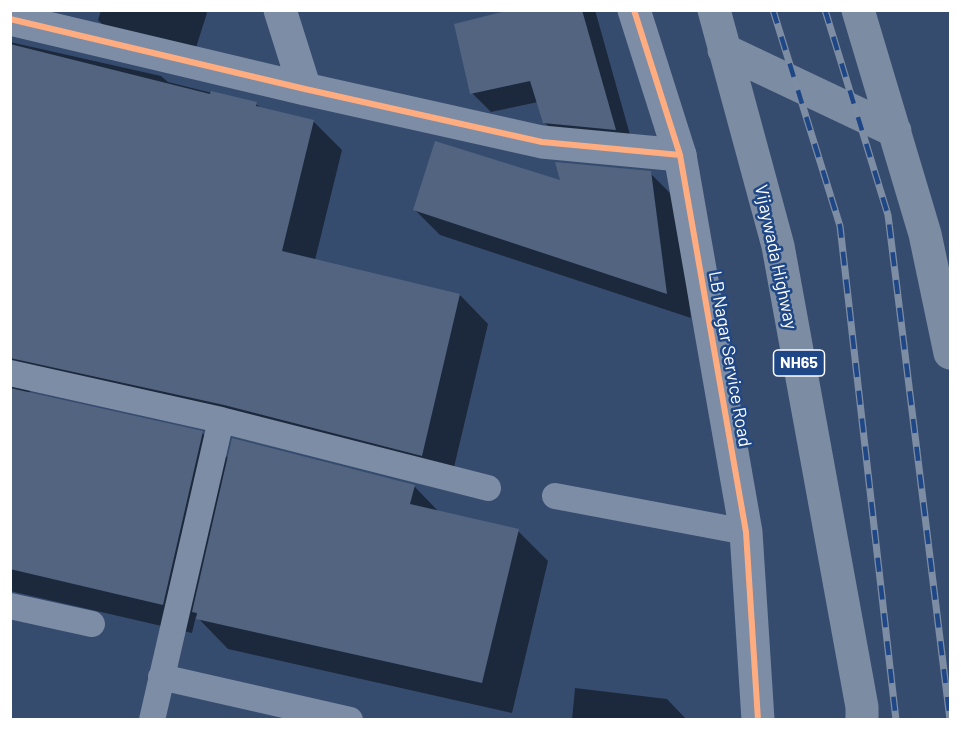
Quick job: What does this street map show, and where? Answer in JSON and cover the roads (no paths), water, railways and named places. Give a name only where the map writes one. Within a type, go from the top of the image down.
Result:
[{"type":"highway","name":"Vijaywada Highway","points":[[714,10],[778,246],[862,707],[862,720]]},
{"type":"highway","points":[[858,10],[926,234],[951,353]]},
{"type":"highway","points":[[724,50],[895,131]]},
{"type":"street","points":[[280,10],[305,89]]},
{"type":"street","name":"LB Nagar Service Road","points":[[634,10],[680,155],[746,532],[758,720]]},
{"type":"street","points":[[10,19],[542,142],[680,155]]},
{"type":"lane","points":[[10,373],[221,420],[488,488]]},
{"type":"lane","points":[[152,720],[221,420]]},
{"type":"lane","points":[[555,496],[746,532]]},
{"type":"lane","points":[[10,606],[92,624]]},
{"type":"lane","points":[[161,677],[350,720]]},
{"type":"railway","points":[[773,10],[840,226],[896,720]]},
{"type":"railway","points":[[825,10],[888,215],[950,720]]}]
